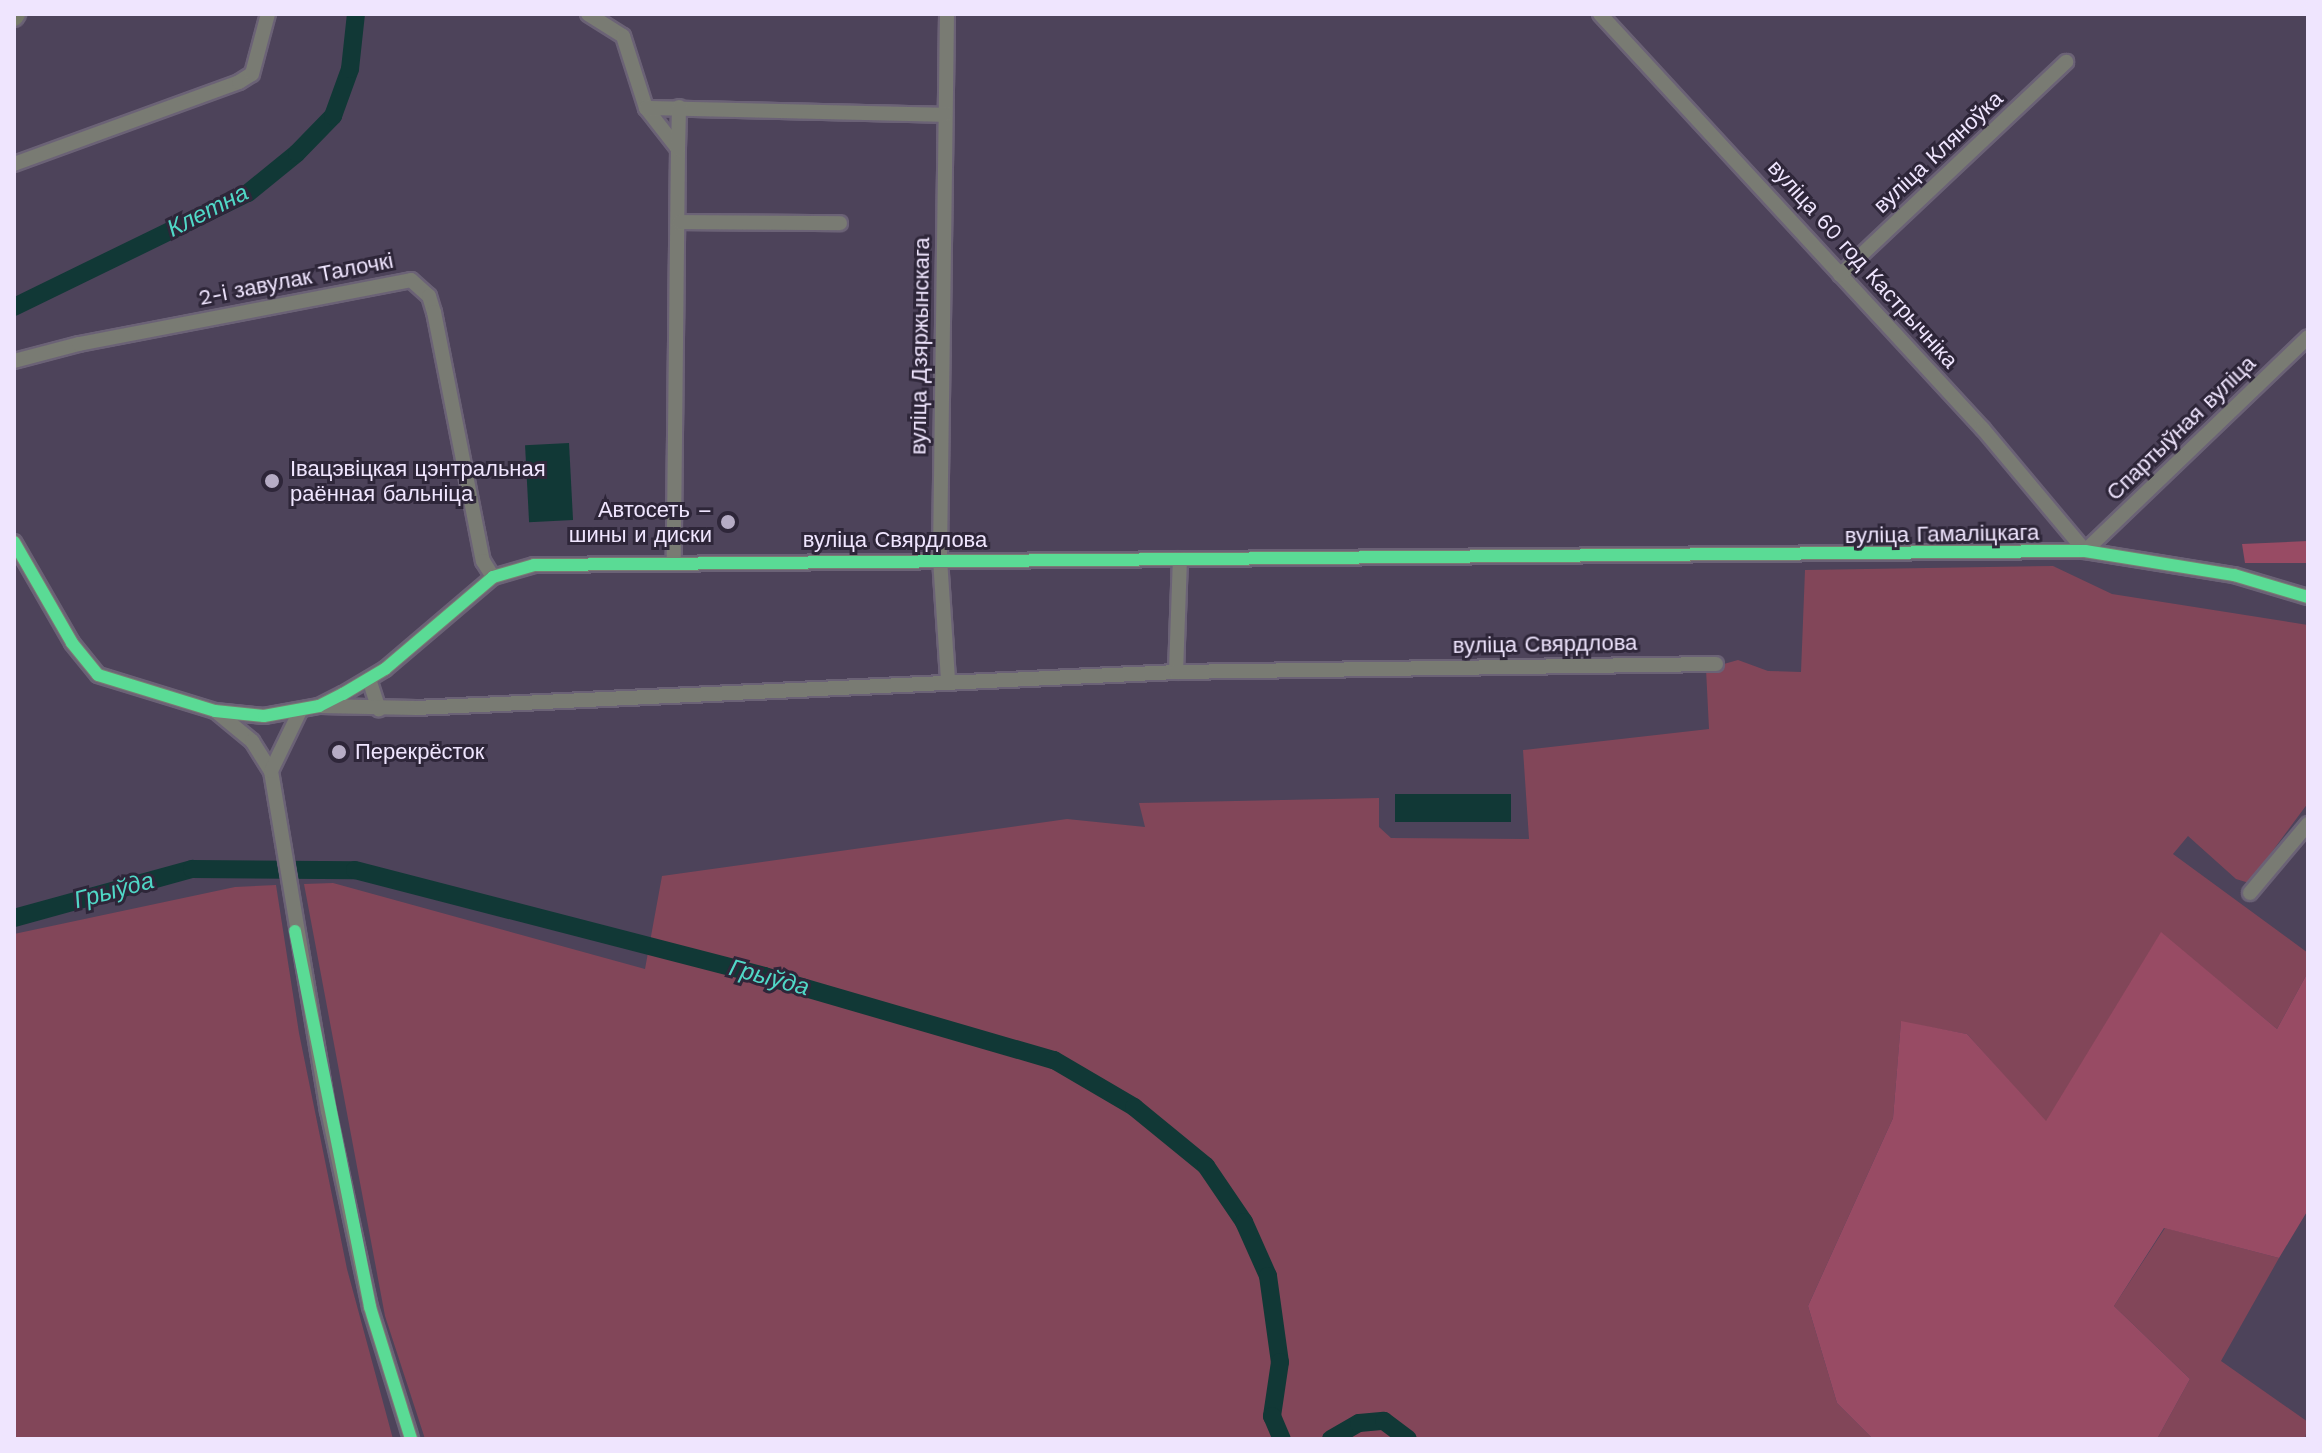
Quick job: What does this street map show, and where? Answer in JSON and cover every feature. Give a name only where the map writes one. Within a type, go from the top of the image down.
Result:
[{"type":"street","points":[[14,164],[239,82],[252,74],[268,14]]},
{"type":"street","points":[[588,14],[623,36],[646,108],[678,149]]},
{"type":"street","name":"вуліца Дзяржынскага","points":[[947,14],[940,559],[948,679]]},
{"type":"street","name":"вуліца 60 год Кастрычніка","points":[[1600,14],[1983,429],[2085,551]]},
{"type":"street","name":"вуліца Кляноўка","points":[[1840,275],[2066,62]]},
{"type":"street","points":[[674,561],[679,107]]},
{"type":"street","points":[[646,108],[945,115]]},
{"type":"street","points":[[679,222],[840,223]]},
{"type":"street","name":"2-і завулак Талочкі","points":[[14,361],[79,344],[411,280],[429,296],[434,312],[479,543],[493,577]]},
{"type":"street","name":"Спартыўная вуліца","points":[[2085,551],[2308,337]]},
{"type":"street","points":[[14,542],[72,643],[98,675],[215,711],[252,741],[271,771],[295,931],[370,1307],[411,1439]]},
{"type":"street","name":"вуліца Гамаліцкага","points":[[1572,557],[2085,551],[2234,575],[2308,597]]},
{"type":"street","name":"вуліца Свярдлова","points":[[215,711],[264,716],[319,706],[369,679],[493,577],[534,565],[674,561],[1572,557]]},
{"type":"street","points":[[1176,672],[1180,559]]},
{"type":"street","name":"вуліца Свярдлова","points":[[319,706],[379,709],[948,679],[1176,672],[1716,664]]},
{"type":"street","points":[[369,679],[379,709]]},
{"type":"street","points":[[271,771],[300,711]]},
{"type":"street","points":[[2250,893],[2308,824]]},
{"type":"shaded area","points":[[569,443],[573,520],[529,522],[525,445]]},
{"type":"shaded area","points":[[2308,541],[2308,563],[2245,563],[2242,544]]},
{"type":"shaded area","points":[[2053,566],[2112,594],[2308,625],[2308,803],[2249,883],[2236,879],[2188,836],[2173,854],[2308,953],[2308,972],[2277,1029],[2161,933],[2046,1122],[1967,1034],[1901,1022],[1893,1118],[1808,1306],[1837,1403],[1873,1439],[425,1439],[385,1316],[304,884],[333,883],[645,969],[662,876],[1067,819],[1145,827],[1139,803],[1379,798],[1379,827],[1391,838],[1529,839],[1523,750],[1709,729],[1706,669],[1738,660],[1768,671],[1801,672],[1805,570]]},
{"type":"shaded area","points":[[1395,794],[1511,794],[1511,822],[1395,822]]},
{"type":"shaded area","points":[[276,885],[299,1033],[347,1269],[393,1439],[14,1439],[14,934],[235,887]]},
{"type":"shaded area","points":[[2161,932],[2277,1029],[2308,972],[2308,1210],[2279,1258],[2164,1228],[2114,1306],[2190,1379],[2157,1439],[1873,1439],[1837,1403],[1808,1306],[1893,1118],[1901,1021],[1967,1034],[2046,1121]]},
{"type":"shaded area","points":[[2165,1228],[2279,1258],[2221,1361],[2308,1422],[2305,1439],[2157,1439],[2190,1379],[2114,1306]]},
{"type":"waterway","name":"Клетна","points":[[14,307],[248,193],[297,153],[333,116],[350,69],[356,14]]},
{"type":"waterway","name":"Грыўда","points":[[14,918],[192,869],[355,870],[764,976],[1054,1060],[1134,1107],[1206,1166],[1244,1222],[1268,1276],[1280,1362],[1272,1416],[1282,1439]]},
{"type":"waterway","name":"Грыўда","points":[[1331,1439],[1359,1423],[1384,1421],[1408,1439]]},
{"type":"cycle path","points":[[14,542],[72,643],[98,675],[215,711],[264,716],[319,706],[343,694],[385,669],[493,577],[534,565],[2085,551],[2234,575],[2308,597]]},
{"type":"cycle path","points":[[295,931],[370,1307],[411,1439]]},
{"type":"place","name":"Івацэвіцкая цэнтральная раённая бальніца","points":[[272,481]]},
{"type":"place","name":"Автосеть – шины и диски","points":[[728,522]]},
{"type":"place","name":"Перекрёсток","points":[[339,752]]}]
